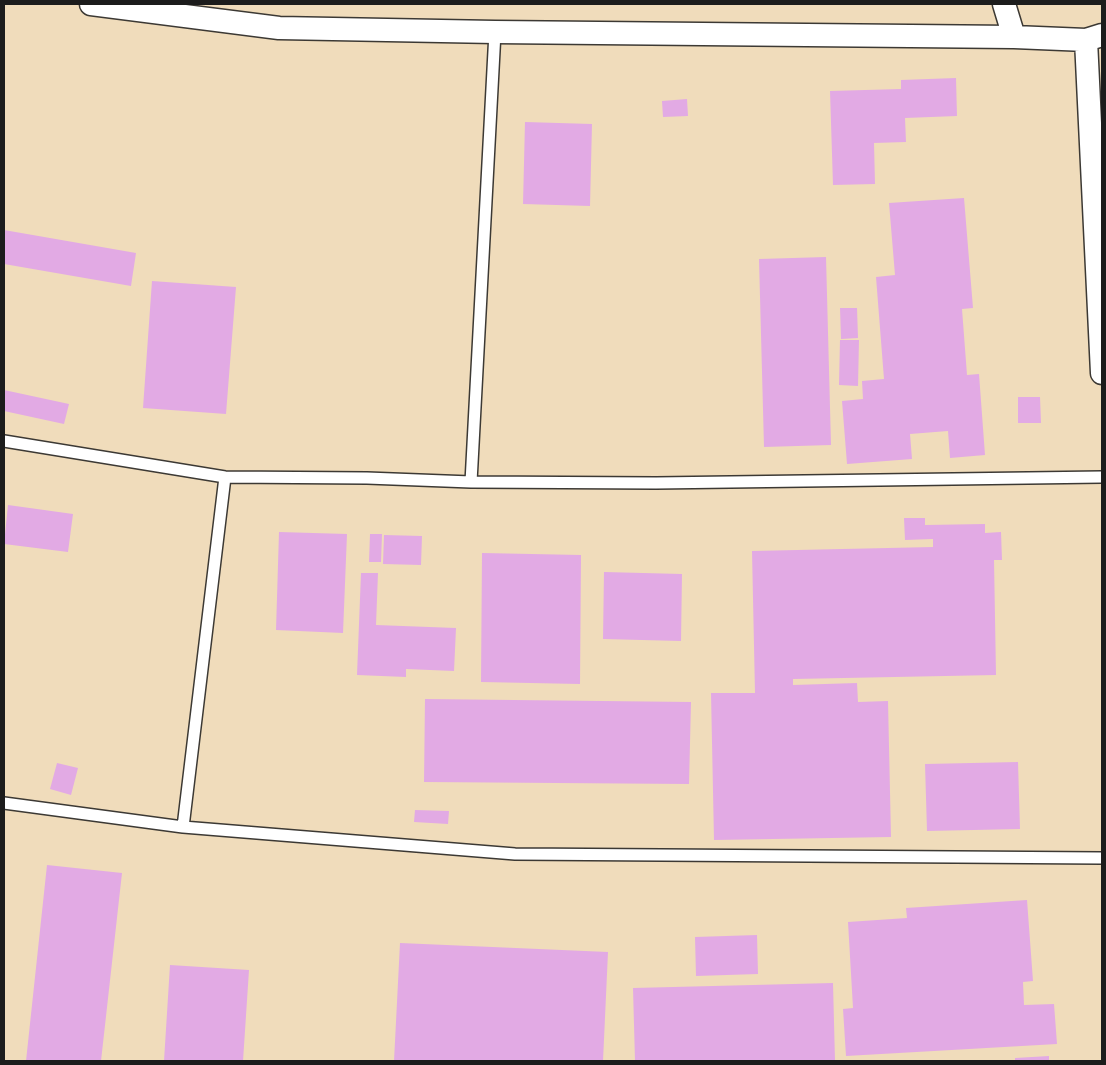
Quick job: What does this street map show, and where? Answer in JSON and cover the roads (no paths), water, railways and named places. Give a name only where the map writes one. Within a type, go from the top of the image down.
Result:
[{"type":"street","points":[[91,4],[278,28],[1094,38],[1102,373]]},
{"type":"street","points":[[1004,4],[1014,36]]},
{"type":"lane","points":[[471,482],[495,32]]},
{"type":"lane","points":[[4,441],[225,477],[367,478],[471,482],[656,483],[1102,477]]},
{"type":"lane","points":[[183,827],[225,477]]},
{"type":"lane","points":[[4,803],[183,827],[515,854],[1102,858]]}]
